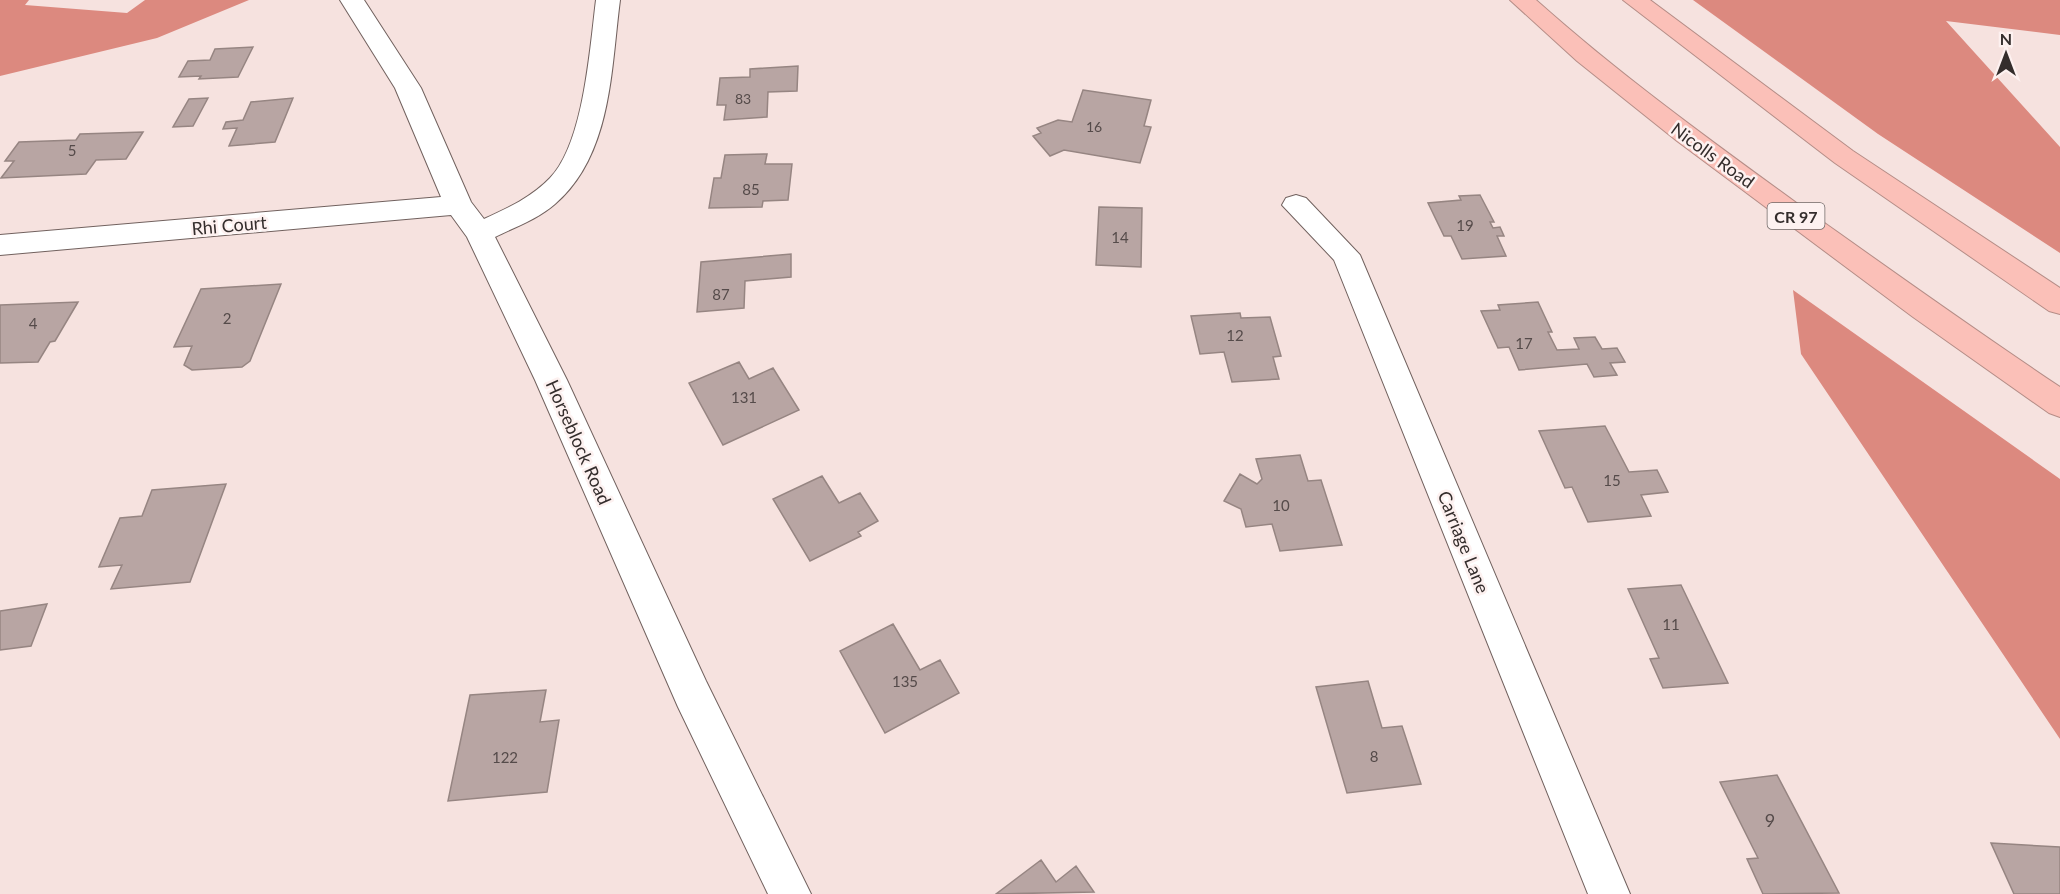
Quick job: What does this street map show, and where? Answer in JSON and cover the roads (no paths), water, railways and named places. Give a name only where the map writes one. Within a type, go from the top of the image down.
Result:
[{"type":"highway","name":"Nicolls Road","points":[[1522,0],[1602,71],[1685,135],[1896,290],[2060,404]]},
{"type":"highway","points":[[1635,0],[1844,157],[2060,303]]},
{"type":"street","name":"Horseblock Road","points":[[352,0],[408,88],[458,205],[479,233],[551,380],[692,694],[790,894]]},
{"type":"street","points":[[479,233],[545,199],[573,169],[586,139],[608,0]]},
{"type":"street","name":"Rhi Court","points":[[0,245],[458,205]]},
{"type":"street","name":"Carriage Lane","points":[[1296,206],[1346,255],[1609,894]]}]
